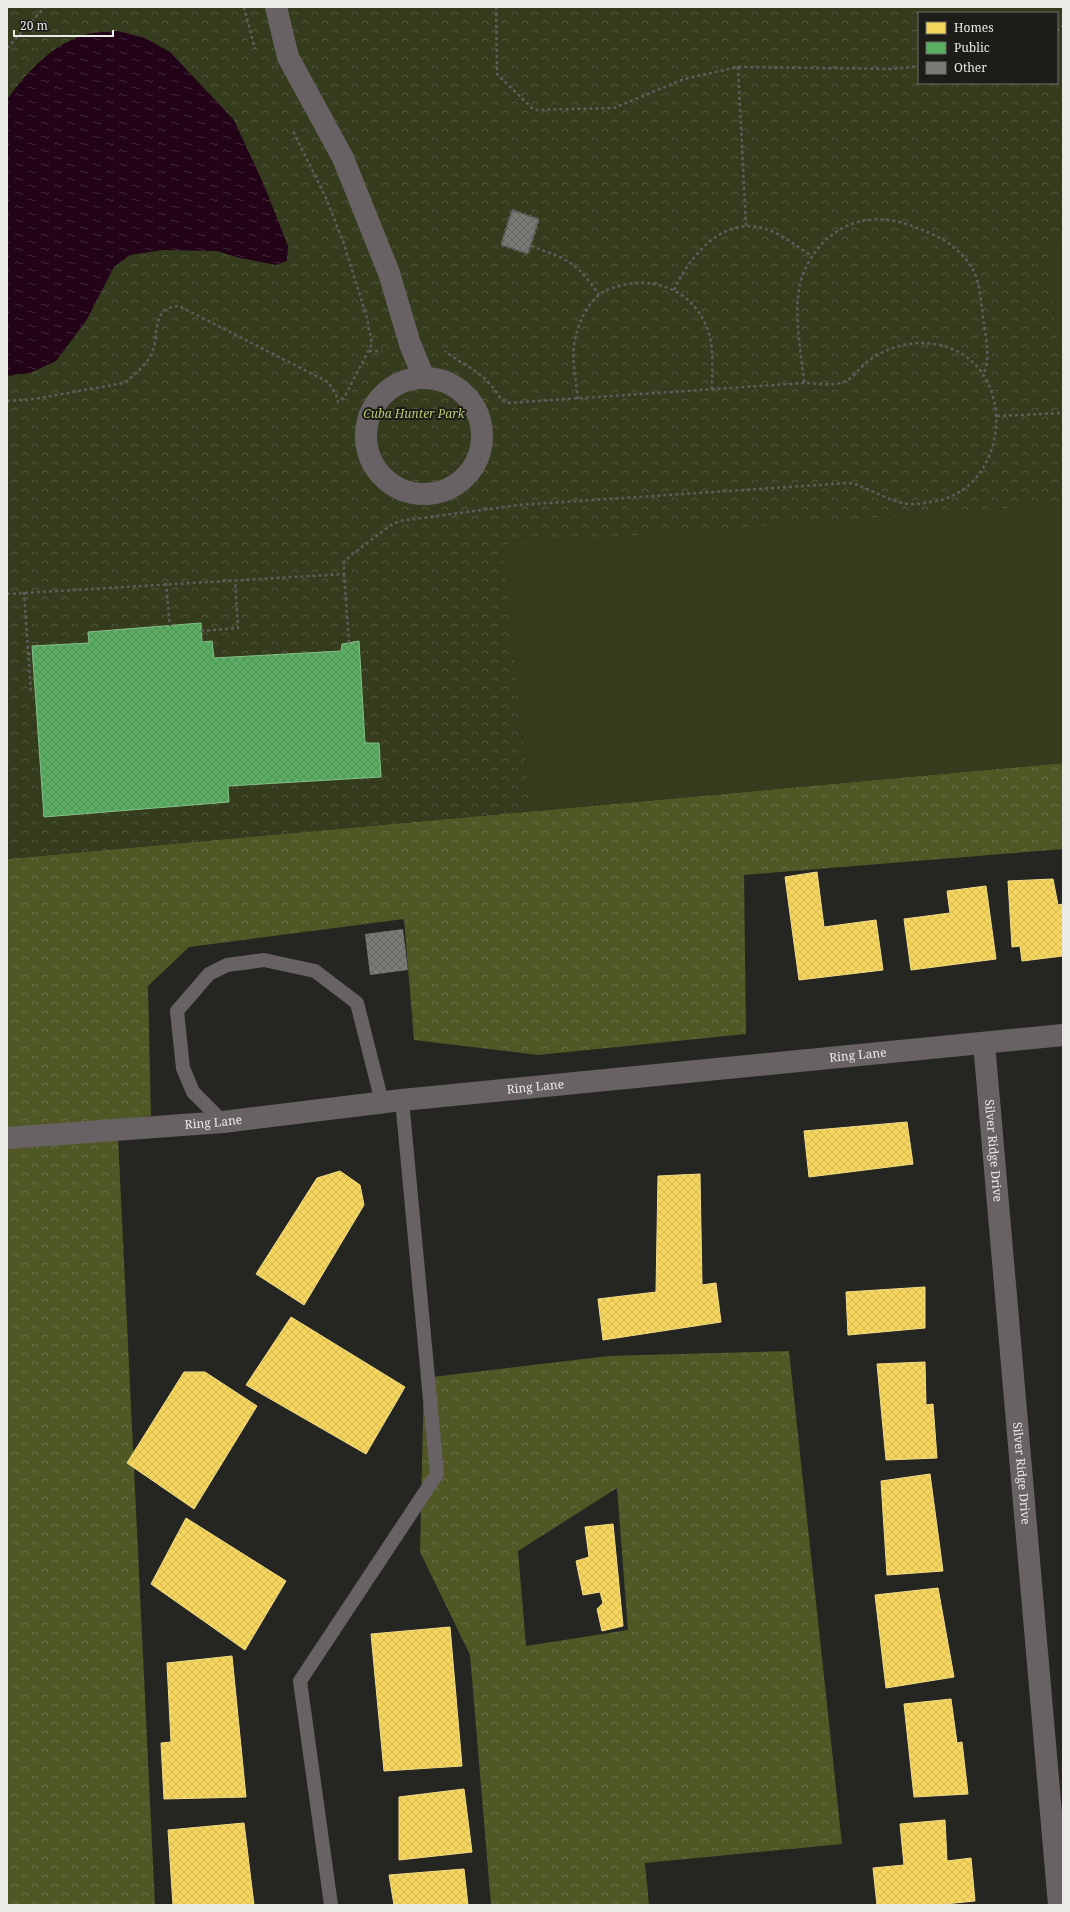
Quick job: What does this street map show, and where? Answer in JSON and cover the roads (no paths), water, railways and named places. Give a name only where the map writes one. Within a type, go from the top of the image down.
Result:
[{"type":"street","points":[[276,7],[288,57],[343,158],[389,273],[410,344],[424,378]]},
{"type":"street","points":[[424,378],[444,381],[461,392],[474,408],[481,426],[481,446],[474,464],[462,479],[447,489],[429,494],[410,492],[392,486],[378,472],[369,455],[366,436],[369,418],[377,402],[390,389],[406,381],[424,378]]},
{"type":"street","name":"Ring Lane","points":[[7,1138],[223,1122],[392,1101],[1063,1035]]},
{"type":"street","name":"Silver Ridge Drive","points":[[984,1043],[1058,1905]]},
{"type":"lane","points":[[223,1122],[193,1092],[185,1074],[183,1068],[177,1012],[209,974],[227,965],[264,960],[315,971],[356,1003],[392,1101],[437,1474],[300,1682],[330,1905]]},
{"type":"water","points":[[118,31],[145,38],[170,52],[234,120],[264,185],[288,246],[287,261],[276,265],[240,258],[217,251],[163,250],[130,255],[114,267],[86,321],[56,361],[30,373],[7,376],[7,100],[31,70],[60,46],[84,35]]},
{"type":"park label","name":"Cuba Hunter Park","points":[[414,414]]}]
